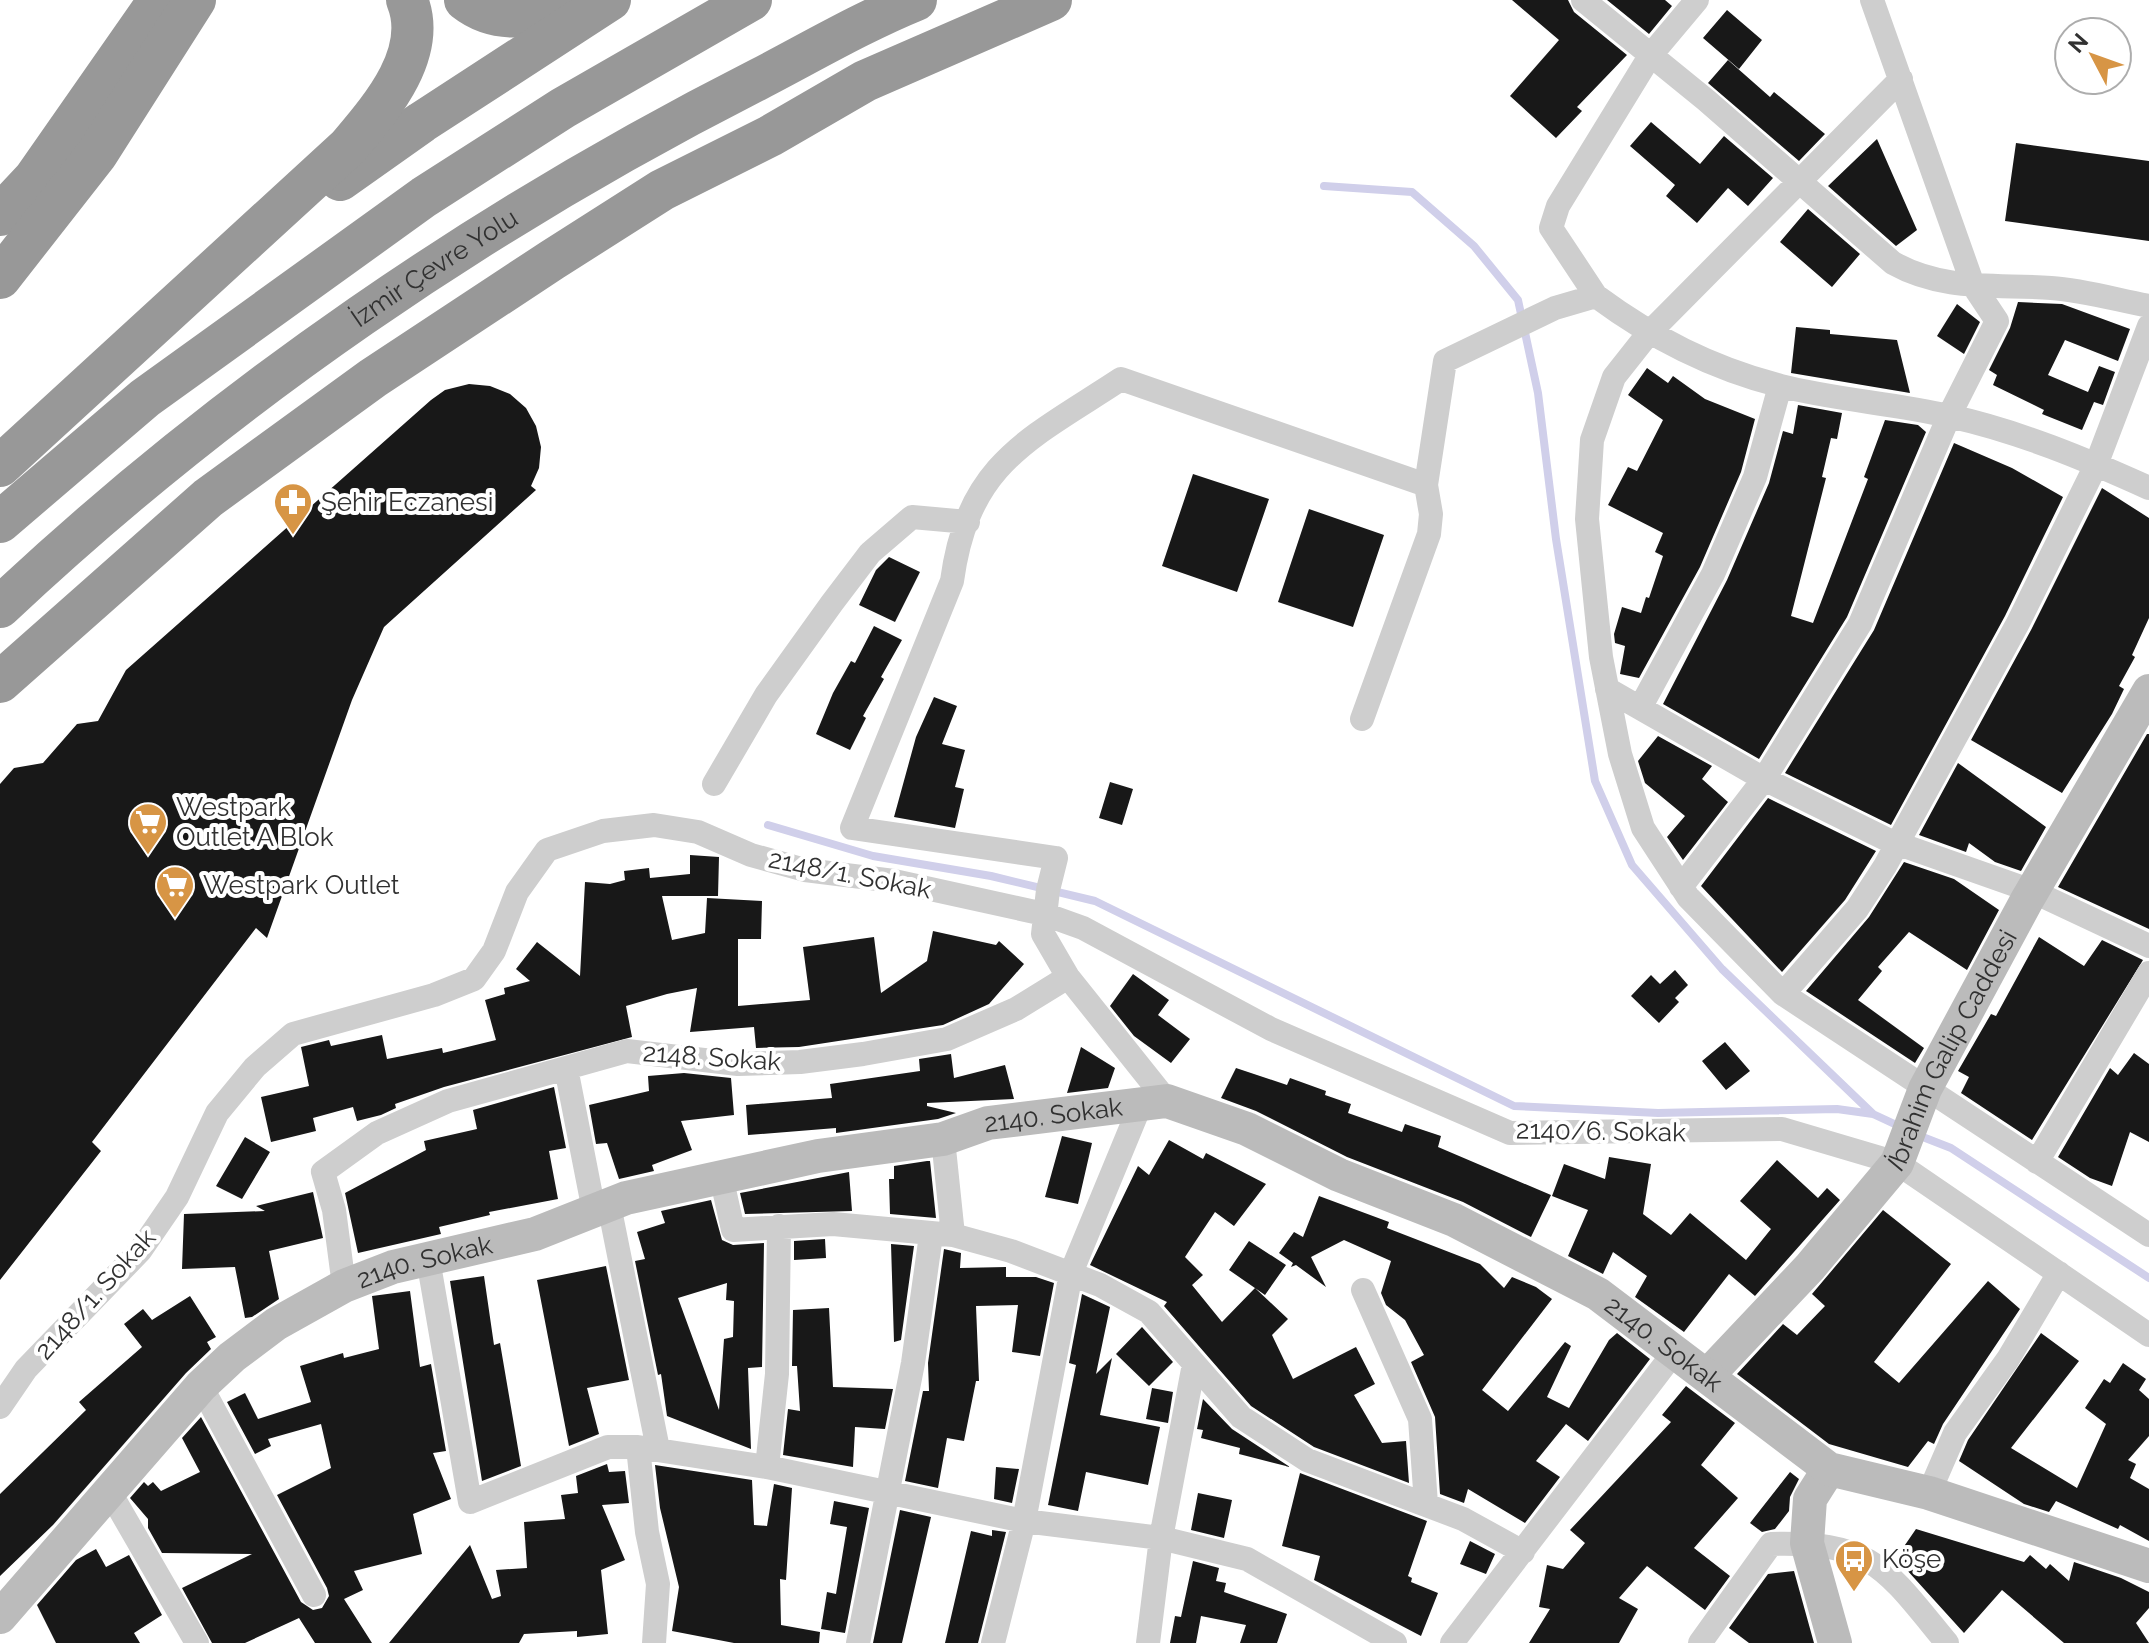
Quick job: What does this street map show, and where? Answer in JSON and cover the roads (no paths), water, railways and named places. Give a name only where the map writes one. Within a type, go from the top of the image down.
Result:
[{"type":"highway","points":[[0,215],[34,179],[159,0]]},
{"type":"highway","points":[[0,278],[97,154],[195,0]]},
{"type":"highway","points":[[0,466],[348,147],[381,109],[402,71],[411,41],[407,0]]},
{"type":"highway","points":[[465,0],[487,15],[511,17],[546,14],[587,0]]},
{"type":"highway","points":[[225,261],[422,122],[610,0]]},
{"type":"highway","points":[[0,522],[145,398],[411,206],[563,108],[751,0]]},
{"type":"highway","name":"İzmir Çevre Yolu","points":[[0,607],[70,541],[213,425],[350,324],[558,189],[683,117],[916,0]]},
{"type":"highway","points":[[0,682],[208,498],[373,378],[552,260],[662,190],[770,136],[865,81],[1051,0]]},
{"type":"street","points":[[1583,0],[1893,263],[1919,277],[1973,285],[2054,288],[2149,306]]},
{"type":"street","points":[[1697,0],[1650,56],[1558,206],[1551,228],[1596,296],[1648,334],[1700,358],[1780,386],[1949,416],[2096,465],[2149,488]]},
{"type":"street","points":[[1681,887],[1764,779],[1860,624],[1949,416],[1997,321],[1973,285],[1872,0]]},
{"type":"street","points":[[1901,79],[1648,334],[1614,377],[1592,440],[1587,519],[1607,689],[1620,754],[1643,828],[1681,887],[1783,994],[2149,1235]]},
{"type":"street","points":[[1362,719],[1429,534],[1431,514],[1426,485],[1445,361],[1555,308],[1596,296]]},
{"type":"street","points":[[1783,994],[1857,909],[1897,844],[2018,623],[2096,465],[2149,326]]},
{"type":"street","points":[[993,1643],[1024,1521],[1071,1273],[1154,1103],[1068,977],[1043,934],[1056,858],[852,828],[946,595],[960,537],[972,504],[984,481],[1021,445],[1121,379],[1426,485]]},
{"type":"street","points":[[1640,708],[1713,574],[1743,505],[1755,477],[1780,386]]},
{"type":"street","points":[[714,784],[766,695],[870,553],[912,517],[968,522]]},
{"type":"street","points":[[1607,689],[1764,779],[1897,844],[2032,891],[2149,946]]},
{"type":"street","name":"İbrahim Galip Caddesi","points":[[1708,1375],[1810,1267],[1897,1163],[1925,1089],[2032,891],[2149,691]]},
{"type":"street","name":"2148/1. Sokak","points":[[0,1407],[26,1369],[140,1251],[177,1197],[217,1113],[255,1067],[293,1034],[434,995],[474,979],[494,951],[517,892],[547,850],[603,831],[654,825],[698,832],[751,855],[805,870],[894,881],[1044,914]]},
{"type":"street","name":"2140/6. Sokak","points":[[1044,914],[1083,928],[1271,1029],[1510,1133],[1782,1129],[1897,1163],[2149,1335]]},
{"type":"street","points":[[2037,1162],[2149,973]]},
{"type":"street","name":"2148. Sokak","points":[[344,1286],[334,1210],[323,1172],[377,1133],[448,1101],[627,1051],[738,1064],[800,1062],[947,1039],[1016,1009],[1068,977]]},
{"type":"street","points":[[566,1068],[602,1208],[648,1448],[647,1532],[658,1584],[654,1643]]},
{"type":"street","name":"2140. Sokak","points":[[0,1617],[108,1489],[201,1386],[232,1357],[276,1324],[344,1286],[393,1267],[535,1234],[602,1208],[721,1176],[818,1156],[943,1139],[988,1123],[1154,1103],[1247,1129],[1339,1175],[1454,1220],[1598,1294],[1676,1350],[1829,1469],[1929,1493],[2149,1566]]},
{"type":"street","points":[[858,1643],[913,1363],[942,1235],[943,1139]]},
{"type":"street","points":[[721,1176],[733,1230],[833,1224],[942,1235],[1071,1273],[1149,1312],[1241,1417],[1307,1460],[1463,1519],[1523,1552]]},
{"type":"street","points":[[767,1467],[778,1359],[779,1226]]},
{"type":"street","points":[[428,1259],[470,1502],[608,1447],[648,1448],[767,1467],[1024,1521],[1161,1538],[1247,1559],[1395,1643]]},
{"type":"street","points":[[1929,1493],[1955,1433],[2008,1359],[2059,1273]]},
{"type":"street","points":[[1363,1290],[1420,1419],[1426,1504]]},
{"type":"street","points":[[1452,1643],[1676,1350]]},
{"type":"street","points":[[1148,1643],[1161,1538],[1194,1364]]},
{"type":"street","points":[[201,1386],[314,1595]]},
{"type":"street","points":[[1829,1469],[1810,1499],[1807,1543],[1835,1643]]},
{"type":"street","points":[[108,1489],[197,1643]]},
{"type":"street","points":[[1700,1643],[1771,1544],[1807,1543],[1851,1550],[1891,1575],[1947,1643]]},
{"type":"waterway","points":[[1324,186],[1412,192],[1474,246],[1518,300],[1538,393],[1556,539],[1595,781],[1632,865],[1722,969],[1873,1114]]},
{"type":"waterway","points":[[768,825],[873,856],[991,876],[1095,901],[1514,1106],[1658,1113],[1837,1109],[1873,1114],[1903,1128]]},
{"type":"waterway","points":[[1915,1134],[1951,1148],[2149,1278]]},
{"type":"place","name":"Şehir Eczanesi","points":[[293,536]]},
{"type":"place","name":"Westpark Outlet A Blok","points":[[148,856]]},
{"type":"place","name":"Westpark Outlet","points":[[175,919]]},
{"type":"place","name":"Köşe","points":[[1854,1593]]}]
